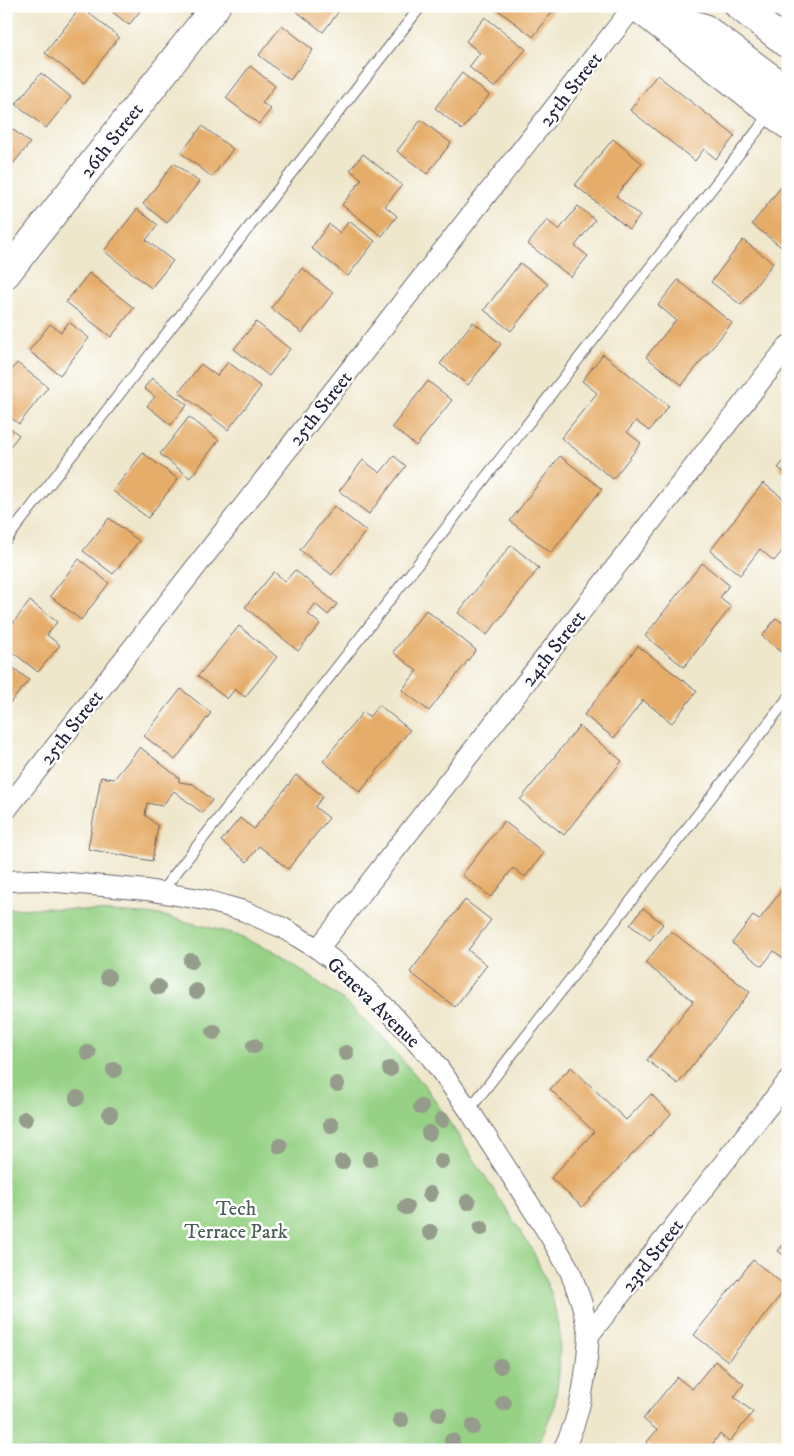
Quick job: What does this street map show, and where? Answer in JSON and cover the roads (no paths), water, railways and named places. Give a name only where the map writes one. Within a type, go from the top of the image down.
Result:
[{"type":"main road","name":"26th Street","points":[[6,274],[216,6]]},
{"type":"main road","points":[[636,6],[704,28],[788,90]]},
{"type":"main road","points":[[636,6],[780,119]]},
{"type":"main road","points":[[739,6],[788,44]]},
{"type":"street","name":"25th Street","points":[[6,810],[636,6]]},
{"type":"street","name":"24th Street","points":[[318,949],[788,346]]},
{"type":"street","name":"Geneva Avenue","points":[[6,881],[44,881],[147,890],[205,900],[244,911],[283,928],[318,949],[347,971],[388,1010],[430,1056],[469,1110],[550,1236],[570,1271],[581,1301],[589,1335]]},
{"type":"street","name":"23rd Street","points":[[589,1335],[788,1081]]},
{"type":"street","points":[[563,1450],[579,1411],[586,1374],[589,1335]]},
{"type":"lane","points":[[6,540],[421,6]]},
{"type":"lane","points":[[160,892],[780,119]]},
{"type":"lane","points":[[469,1110],[788,698]]},
{"type":"park label","name":"Tech Terrace Park","points":[[236,1220]]}]
